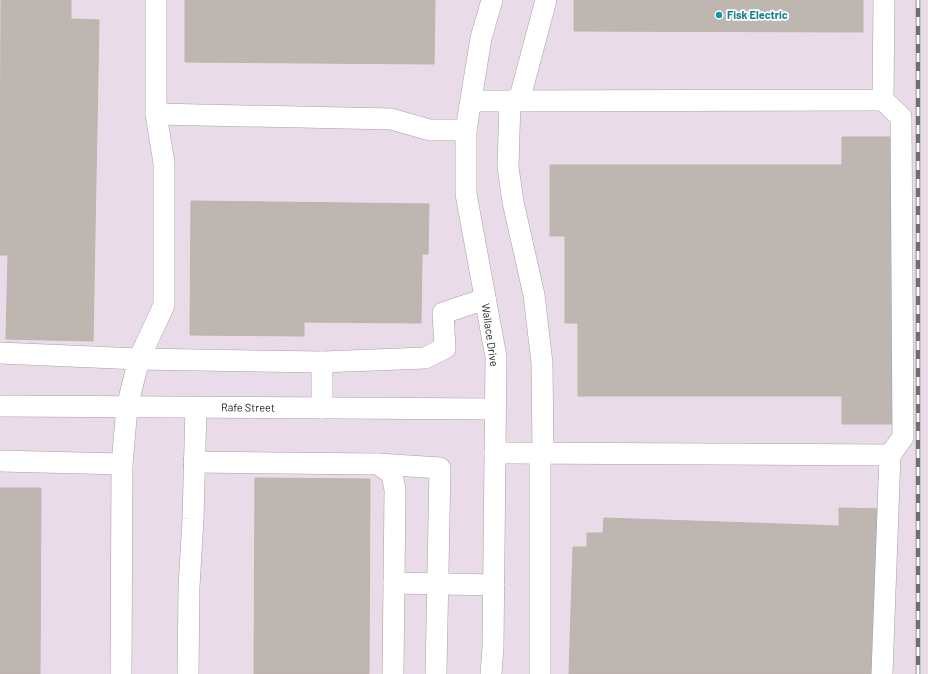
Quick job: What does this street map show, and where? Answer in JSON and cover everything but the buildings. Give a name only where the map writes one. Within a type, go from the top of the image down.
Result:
[{"type":"street","points":[[120,674],[122,464],[127,407],[139,358],[164,305],[164,163],[156,114],[156,0]]},
{"type":"street","name":"Wallace Drive","points":[[491,674],[494,585],[496,358],[466,194],[466,130],[481,38],[492,0]]},
{"type":"street","points":[[540,674],[542,363],[534,295],[513,202],[508,167],[514,100],[546,0]]},
{"type":"street","points":[[883,100],[884,0]]},
{"type":"street","points":[[471,101],[883,100],[901,117],[903,437],[890,455],[882,674]]},
{"type":"street","points":[[156,114],[391,119],[430,130],[466,130]]},
{"type":"street","points":[[0,352],[139,358],[322,362],[425,358],[445,348],[443,313],[485,299]]},
{"type":"street","points":[[322,362],[322,408]]},
{"type":"street","name":"Rafe Street","points":[[0,406],[495,409]]},
{"type":"street","points":[[188,674],[189,587],[193,519],[196,408]]},
{"type":"street","points":[[495,454],[890,455]]},
{"type":"street","points":[[0,461],[122,464]]},
{"type":"street","points":[[194,462],[378,464],[440,468],[436,674]]},
{"type":"street","points":[[378,464],[392,474],[396,490],[393,674]]},
{"type":"street","points":[[394,583],[494,585]]},
{"type":"shaded area","points":[[0,0],[928,0],[928,674],[0,674]]},
{"type":"railway","points":[[918,0],[918,674]]},
{"type":"place","name":"Fisk Electric","points":[[719,15]]}]
